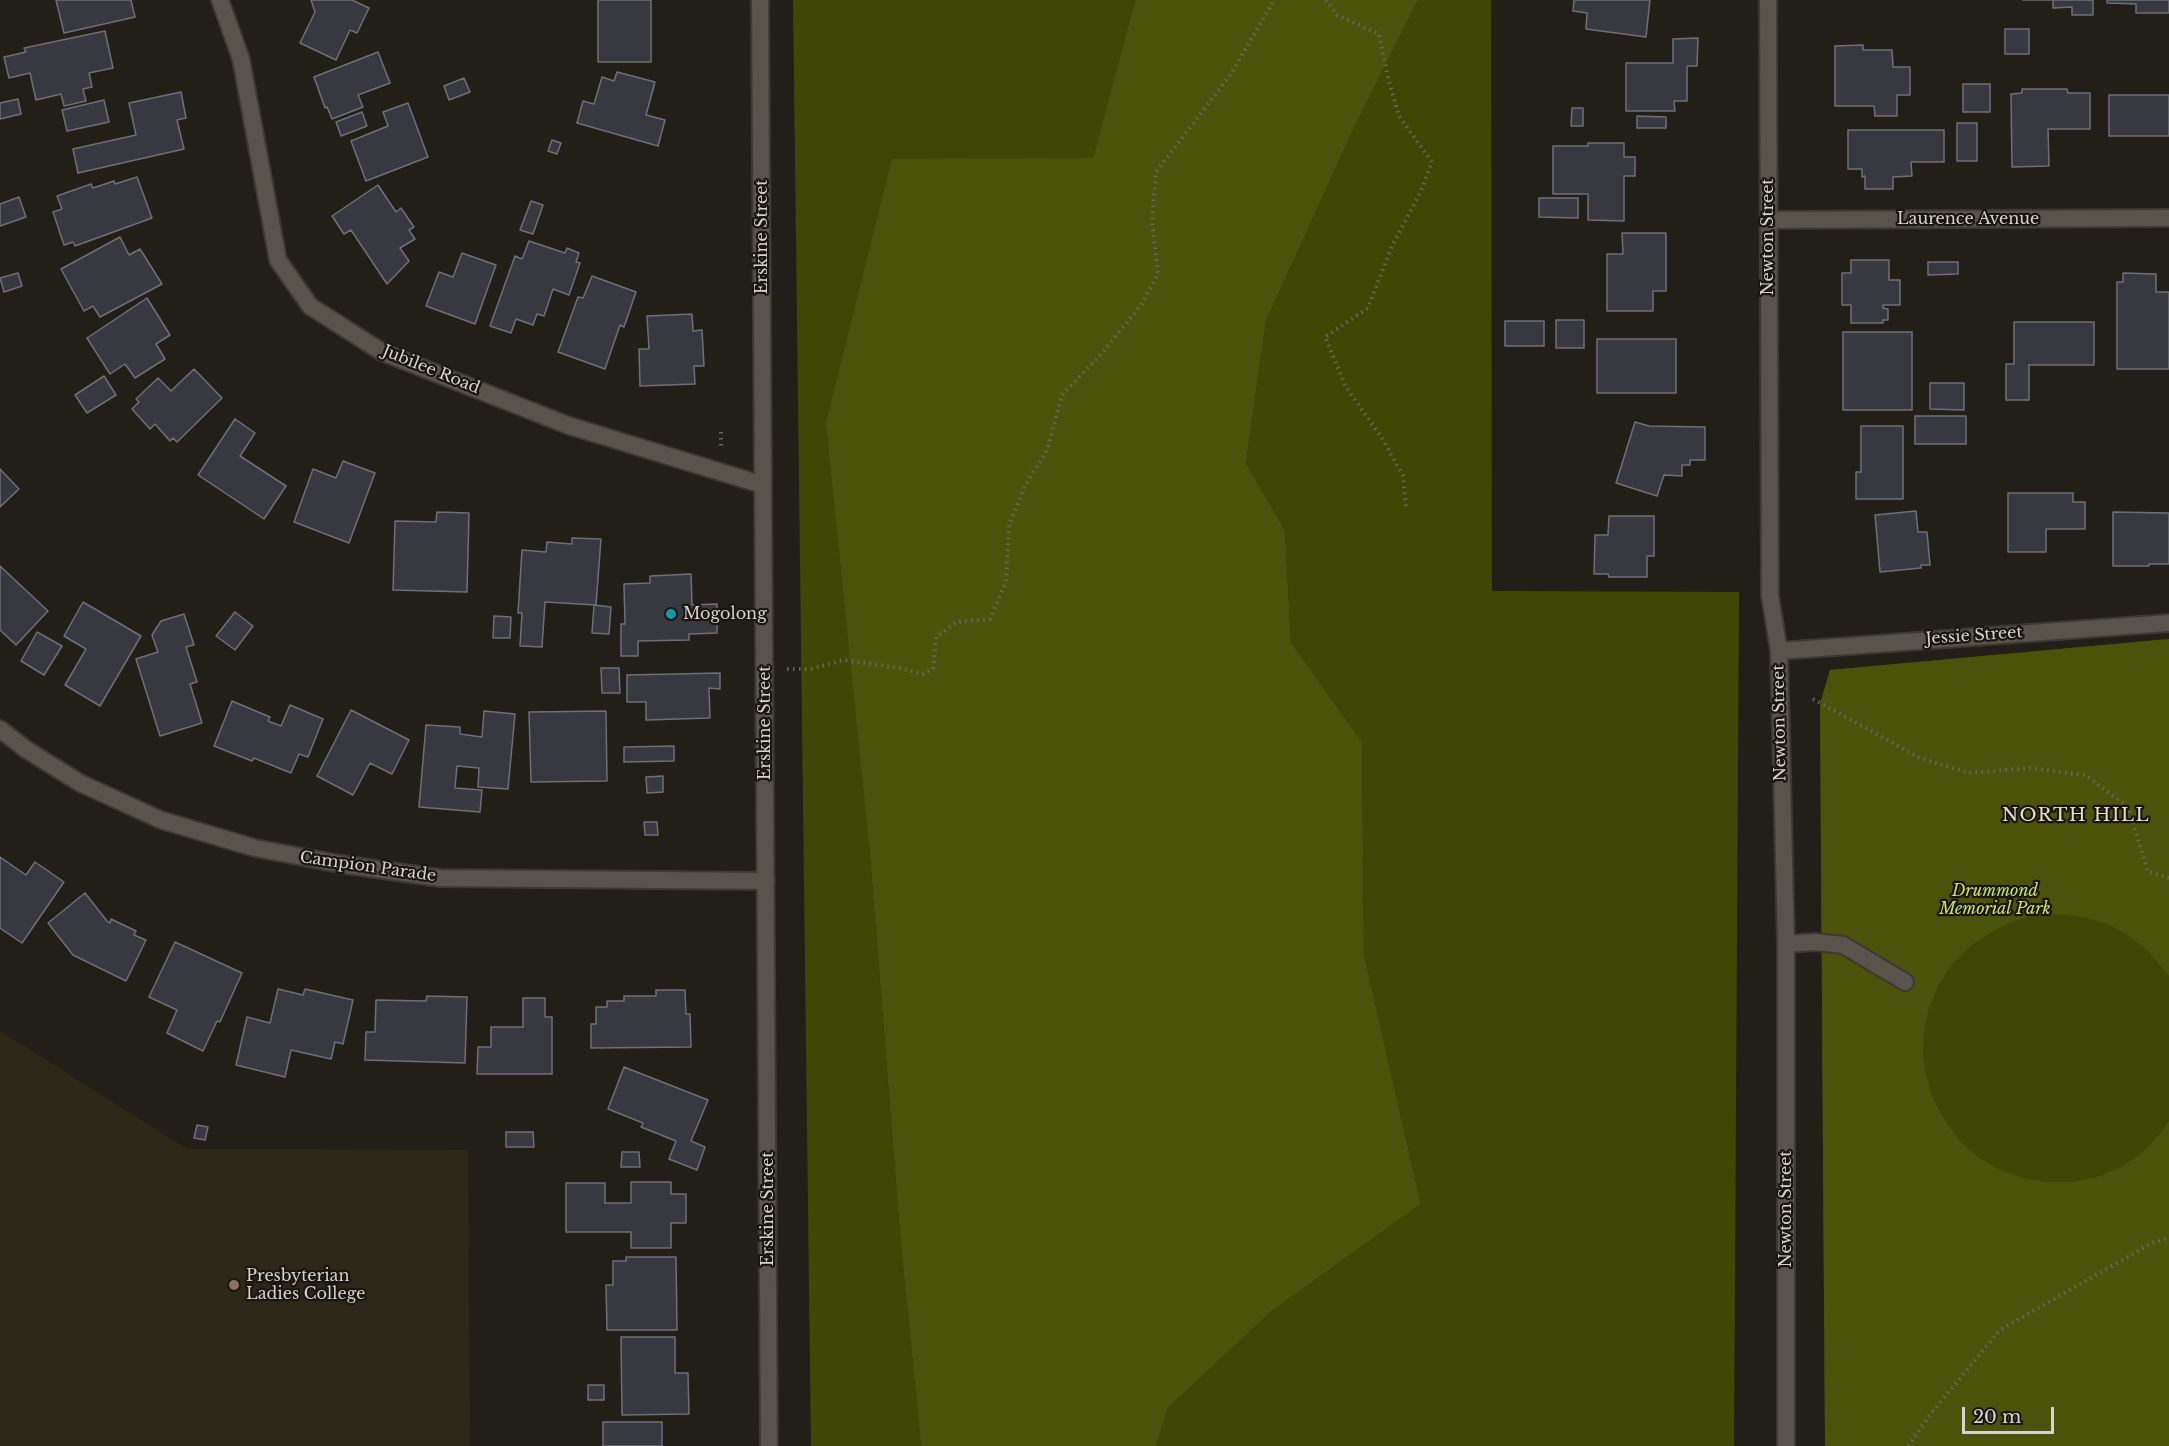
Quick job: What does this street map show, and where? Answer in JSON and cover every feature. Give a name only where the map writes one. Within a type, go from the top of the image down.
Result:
[{"type":"street","name":"Jubilee Road","points":[[220,0],[241,59],[278,260],[310,306],[382,352],[523,408],[567,425],[763,485]]},
{"type":"street","name":"Erskine Street","points":[[760,0],[769,1446]]},
{"type":"street","name":"Newton Street","points":[[1768,0],[1770,596],[1779,651],[1786,944],[1786,1446]]},
{"type":"street","name":"Laurence Avenue","points":[[1768,220],[2169,218]]},
{"type":"street","name":"Jessie Street","points":[[1779,651],[2169,622]]},
{"type":"street","name":"Campion Parade","points":[[0,729],[27,750],[80,783],[161,820],[255,848],[340,864],[440,878],[766,880]]},
{"type":"street","points":[[1786,944],[1814,942],[1843,945],[1905,982]]},
{"type":"path","points":[[791,669],[811,669],[843,660],[900,668],[923,674],[933,669],[936,637],[957,622],[990,619],[1006,582],[1009,525],[1026,484],[1047,450],[1062,395],[1102,353],[1142,305],[1158,274],[1152,221],[1156,172],[1231,74],[1274,0]]},
{"type":"path","points":[[1326,0],[1337,15],[1379,34],[1388,78],[1400,116],[1432,162],[1420,193],[1392,246],[1368,308],[1325,337],[1346,387],[1384,441],[1403,476],[1406,507]]},
{"type":"path","points":[[1813,699],[1920,758],[1969,773],[2030,768],[2085,776],[2128,807],[2148,872],[2169,878]]},
{"type":"path","points":[[1908,1446],[1933,1411],[2000,1330],[2152,1243],[2169,1238]]},
{"type":"shaded area","name":"Presbyterian Ladies College","points":[[0,1031],[187,1149],[468,1150],[470,1446],[0,1446]]},
{"type":"green space","points":[[793,0],[1135,0],[1093,159],[892,160],[869,844],[901,1247],[921,1446],[811,1446]]},
{"type":"green space","points":[[1135,0],[1418,0],[1354,128],[1266,321],[1246,463],[1285,530],[1291,642],[1362,742],[1364,954],[1421,1204],[1272,1311],[1168,1408],[1156,1446],[921,1446],[901,1247],[869,844],[826,423],[892,159],[1093,158]]},
{"type":"green space","points":[[1418,0],[1491,0],[1492,591],[1739,592],[1734,1446],[1156,1446],[1168,1408],[1272,1311],[1421,1204],[1364,954],[1362,742],[1291,642],[1285,530],[1246,463],[1266,321],[1354,128]]},
{"type":"green space","name":"Drummond Memorial Park","points":[[2169,639],[2169,1446],[1825,1446],[1820,704],[1830,670]]},
{"type":"green space","name":"Drummond Memorial Park","points":[[2169,639],[2169,976],[2148,951],[2129,936],[2107,924],[2083,917],[2057,914],[2032,916],[2009,923],[1986,935],[1967,949],[1951,966],[1938,986],[1929,1008],[1924,1031],[1923,1055],[1934,1101],[1960,1141],[1978,1157],[1998,1169],[2022,1178],[2047,1182],[2072,1182],[2097,1177],[2121,1167],[2142,1153],[2169,1121],[2169,1446],[1825,1446],[1820,704],[1830,670]]},
{"type":"building","points":[[56,0],[131,0],[135,17],[64,33]]},
{"type":"building","points":[[311,0],[352,0],[369,8],[357,33],[350,30],[336,60],[300,43],[315,12]]},
{"type":"building","points":[[598,0],[651,0],[651,62],[598,62]]},
{"type":"building","points":[[1574,0],[1650,0],[1646,37],[1586,29],[1587,13],[1573,11]]},
{"type":"building","points":[[2053,0],[2093,0],[2093,15],[2072,15],[2072,7],[2053,8]]},
{"type":"building","points":[[2107,0],[2169,0],[2169,13],[2136,13],[2136,4],[2107,3]]},
{"type":"building","points":[[2005,29],[2029,29],[2029,54],[2005,54]]},
{"type":"building","points":[[105,31],[113,68],[89,73],[92,87],[83,89],[86,101],[64,106],[61,94],[36,100],[30,73],[9,78],[4,57],[26,52],[24,48]]},
{"type":"building","points":[[1698,38],[1697,66],[1687,66],[1687,101],[1674,101],[1675,111],[1626,111],[1626,63],[1673,63],[1673,39]]},
{"type":"building","points":[[1863,45],[1863,50],[1892,50],[1893,67],[1910,67],[1910,95],[1897,95],[1897,116],[1875,116],[1874,106],[1835,106],[1835,46]]},
{"type":"building","points":[[378,52],[390,83],[358,95],[363,107],[332,119],[327,107],[325,108],[314,77]]},
{"type":"building","points":[[617,72],[655,82],[646,115],[665,120],[658,146],[577,123],[583,101],[594,104],[602,77],[614,81]]},
{"type":"building","points":[[464,78],[470,92],[449,100],[444,86]]},
{"type":"building","points":[[1963,84],[1990,84],[1990,112],[1963,112]]},
{"type":"building","points":[[2022,89],[2067,89],[2068,93],[2090,93],[2090,129],[2048,129],[2049,166],[2012,167],[2011,94],[2022,93]]},
{"type":"building","points":[[181,92],[186,118],[177,120],[184,149],[78,173],[73,149],[136,135],[129,103]]},
{"type":"building","points":[[2109,95],[2169,95],[2169,136],[2109,136]]},
{"type":"building","points":[[18,99],[21,114],[0,119],[0,103]]},
{"type":"building","points":[[104,100],[109,122],[67,131],[62,110]]},
{"type":"building","points":[[408,103],[428,157],[366,181],[351,141],[388,126],[383,112]]},
{"type":"building","points":[[1572,108],[1583,108],[1583,126],[1571,126]]},
{"type":"building","points":[[362,112],[367,126],[341,136],[336,122]]},
{"type":"building","points":[[1637,116],[1666,117],[1666,128],[1637,128]]},
{"type":"building","points":[[1957,123],[1977,123],[1977,161],[1957,161]]},
{"type":"building","points":[[1848,130],[1944,130],[1944,162],[1911,162],[1912,176],[1893,177],[1893,189],[1865,189],[1865,176],[1862,177],[1862,169],[1848,169]]},
{"type":"building","points":[[552,140],[561,143],[557,154],[548,151]]},
{"type":"building","points":[[1588,143],[1624,143],[1624,157],[1635,157],[1635,176],[1624,176],[1624,221],[1588,220],[1588,194],[1553,194],[1553,146],[1588,146]]},
{"type":"building","points":[[137,177],[152,218],[75,246],[73,242],[64,245],[53,212],[62,209],[57,196],[91,184],[93,188]]},
{"type":"building","points":[[378,185],[396,212],[401,208],[414,227],[409,230],[415,239],[400,248],[409,261],[387,284],[351,230],[344,234],[332,216]]},
{"type":"building","points":[[19,197],[26,217],[0,226],[0,204]]},
{"type":"building","points":[[1539,198],[1578,198],[1578,218],[1539,217]]},
{"type":"building","points":[[531,201],[543,205],[533,234],[520,230]]},
{"type":"building","points":[[1622,233],[1666,233],[1666,291],[1653,291],[1653,311],[1607,311],[1607,254],[1623,254]]},
{"type":"building","points":[[120,237],[129,255],[140,249],[162,284],[100,317],[93,306],[84,311],[61,269]]},
{"type":"building","points":[[529,241],[565,253],[567,248],[579,253],[576,262],[580,263],[569,295],[553,289],[544,316],[537,314],[533,325],[516,319],[511,333],[490,326],[515,256],[522,259]]},
{"type":"building","points":[[462,253],[496,265],[475,324],[426,306],[439,272],[453,277]]},
{"type":"building","points":[[1851,260],[1889,260],[1889,280],[1900,280],[1900,305],[1883,305],[1883,308],[1888,309],[1888,320],[1883,320],[1883,323],[1851,323],[1851,305],[1842,305],[1842,273],[1851,273]]},
{"type":"building","points":[[1928,262],[1958,262],[1958,274],[1928,275]]},
{"type":"building","points":[[18,273],[22,286],[4,292],[0,278]]},
{"type":"building","points":[[2123,273],[2156,274],[2156,292],[2169,292],[2169,369],[2117,369],[2117,282],[2123,282]]},
{"type":"building","points":[[592,276],[636,292],[624,327],[620,325],[605,369],[558,352],[578,297],[583,298]]},
{"type":"building","points":[[147,298],[170,335],[156,344],[165,359],[135,378],[125,364],[110,374],[87,338]]},
{"type":"building","points":[[692,314],[693,331],[702,330],[704,366],[694,366],[695,384],[640,386],[639,349],[649,349],[647,316]]},
{"type":"building","points":[[1556,320],[1584,320],[1584,348],[1556,348]]},
{"type":"building","points":[[1505,321],[1544,321],[1544,346],[1505,346]]},
{"type":"building","points":[[2014,322],[2094,322],[2094,365],[2029,365],[2029,400],[2006,400],[2006,364],[2014,364]]},
{"type":"building","points":[[1843,332],[1912,332],[1912,410],[1843,410]]},
{"type":"building","points":[[1597,339],[1676,339],[1676,393],[1597,393]]},
{"type":"building","points":[[194,369],[222,398],[177,442],[173,438],[170,441],[155,424],[150,429],[132,409],[139,402],[136,399],[158,378],[171,391]]},
{"type":"building","points":[[104,376],[116,395],[87,413],[75,395]]},
{"type":"building","points":[[1930,383],[1964,383],[1964,410],[1930,409]]},
{"type":"building","points":[[1915,416],[1966,416],[1966,444],[1915,444]]},
{"type":"building","points":[[235,419],[255,433],[240,456],[286,486],[264,519],[198,475]]},
{"type":"building","points":[[1635,422],[1649,426],[1705,427],[1705,460],[1690,460],[1690,465],[1682,465],[1682,476],[1664,475],[1657,496],[1616,483]]},
{"type":"building","points":[[1861,426],[1903,426],[1903,499],[1856,499],[1856,472],[1861,472]]},
{"type":"building","points":[[343,461],[375,473],[349,543],[294,522],[313,469],[336,478]]},
{"type":"building","points":[[0,469],[19,489],[0,507]]},
{"type":"building","points":[[2008,493],[2073,493],[2073,502],[2085,502],[2085,529],[2046,529],[2046,552],[2008,552]]},
{"type":"building","points":[[1916,511],[1918,532],[1927,532],[1930,565],[1880,572],[1875,515]]},
{"type":"building","points":[[437,512],[469,513],[467,592],[393,590],[395,521],[436,522]]},
{"type":"building","points":[[2113,512],[2169,513],[2169,564],[2113,566]]},
{"type":"building","points":[[1609,516],[1654,516],[1654,556],[1647,556],[1647,577],[1609,577],[1608,574],[1594,574],[1595,535],[1608,535]]},
{"type":"building","points":[[572,538],[601,539],[596,605],[545,602],[542,647],[520,646],[522,613],[518,613],[522,550],[546,552],[547,542],[572,544]]},
{"type":"building","points":[[0,566],[48,611],[16,645],[0,630]]},
{"type":"building","name":"Mogolong","points":[[691,574],[692,605],[717,604],[717,633],[689,634],[689,640],[638,641],[638,656],[621,656],[621,624],[625,624],[624,584],[650,583],[650,576]]},
{"type":"building","points":[[83,602],[141,636],[100,706],[65,685],[86,649],[64,636]]},
{"type":"building","points":[[594,605],[611,607],[609,634],[592,633]]},
{"type":"building","points":[[235,612],[253,626],[235,650],[216,636]]},
{"type":"building","points":[[184,614],[194,645],[186,647],[197,682],[190,684],[202,723],[160,736],[136,659],[158,652],[152,635],[161,621]]},
{"type":"building","points":[[494,616],[511,617],[510,638],[493,638]]},
{"type":"building","points":[[37,632],[62,646],[44,675],[21,661]]},
{"type":"building","points":[[601,668],[619,668],[620,693],[602,693]]},
{"type":"building","points":[[720,673],[720,689],[709,688],[710,718],[646,720],[646,702],[627,702],[627,675]]},
{"type":"building","points":[[232,701],[270,717],[268,721],[281,726],[290,705],[323,719],[308,757],[299,754],[291,773],[254,758],[252,761],[214,746]]},
{"type":"building","points":[[351,710],[409,740],[392,774],[370,763],[353,795],[317,776]]},
{"type":"building","points":[[484,711],[515,714],[508,789],[478,787],[479,768],[457,766],[455,788],[482,790],[480,812],[419,807],[426,725],[460,727],[460,734],[482,737]]},
{"type":"building","points":[[606,711],[607,781],[531,782],[529,712]]},
{"type":"building","points":[[674,746],[674,761],[624,762],[624,747]]},
{"type":"building","points":[[663,776],[663,792],[647,793],[646,777]]},
{"type":"building","points":[[644,822],[657,822],[658,835],[645,835]]},
{"type":"building","points":[[0,857],[26,875],[35,862],[64,882],[22,943],[0,928]]},
{"type":"building","points":[[85,893],[107,921],[110,923],[111,919],[136,931],[134,935],[146,940],[126,981],[73,955],[48,923]]},
{"type":"building","points":[[175,942],[242,973],[220,1022],[217,1021],[203,1051],[167,1033],[177,1010],[149,997]]},
{"type":"building","points":[[278,989],[303,995],[305,989],[353,1000],[343,1044],[335,1042],[331,1059],[291,1050],[285,1077],[236,1065],[247,1017],[270,1023]]},
{"type":"building","points":[[656,990],[685,990],[686,1014],[690,1014],[691,1047],[591,1048],[591,1024],[596,1024],[596,1007],[607,1007],[607,1001],[624,1001],[624,996],[656,996]]},
{"type":"building","points":[[427,996],[467,997],[465,1063],[365,1060],[366,1032],[375,1032],[376,1000],[426,1001]]},
{"type":"building","points":[[523,998],[545,998],[545,1017],[552,1017],[552,1074],[477,1074],[478,1047],[491,1047],[491,1027],[523,1027]]},
{"type":"building","points":[[624,1067],[708,1100],[691,1141],[705,1147],[697,1170],[669,1159],[676,1141],[641,1127],[643,1123],[608,1109]]},
{"type":"building","points":[[197,1125],[208,1127],[205,1140],[194,1138]]},
{"type":"building","points":[[506,1132],[533,1132],[534,1147],[506,1147]]},
{"type":"building","points":[[622,1152],[639,1152],[640,1167],[621,1167]]},
{"type":"building","points":[[631,1182],[671,1182],[671,1194],[686,1194],[686,1223],[671,1223],[671,1248],[631,1248],[631,1232],[566,1232],[566,1183],[605,1183],[605,1203],[631,1203]]},
{"type":"building","points":[[626,1257],[676,1257],[677,1330],[607,1330],[606,1285],[613,1285],[613,1261],[626,1261]]},
{"type":"building","points":[[621,1337],[675,1337],[675,1373],[688,1373],[689,1414],[622,1415]]},
{"type":"building","points":[[588,1385],[604,1385],[604,1400],[588,1400]]},
{"type":"building","points":[[603,1422],[662,1422],[662,1446],[603,1446]]},
{"type":"place","name":"Mogolong","points":[[671,614]]},
{"type":"place","name":"Presbyterian Ladies College","points":[[234,1285]]},
{"type":"district","name":"NORTH HILL","points":[[2076,816]]}]
